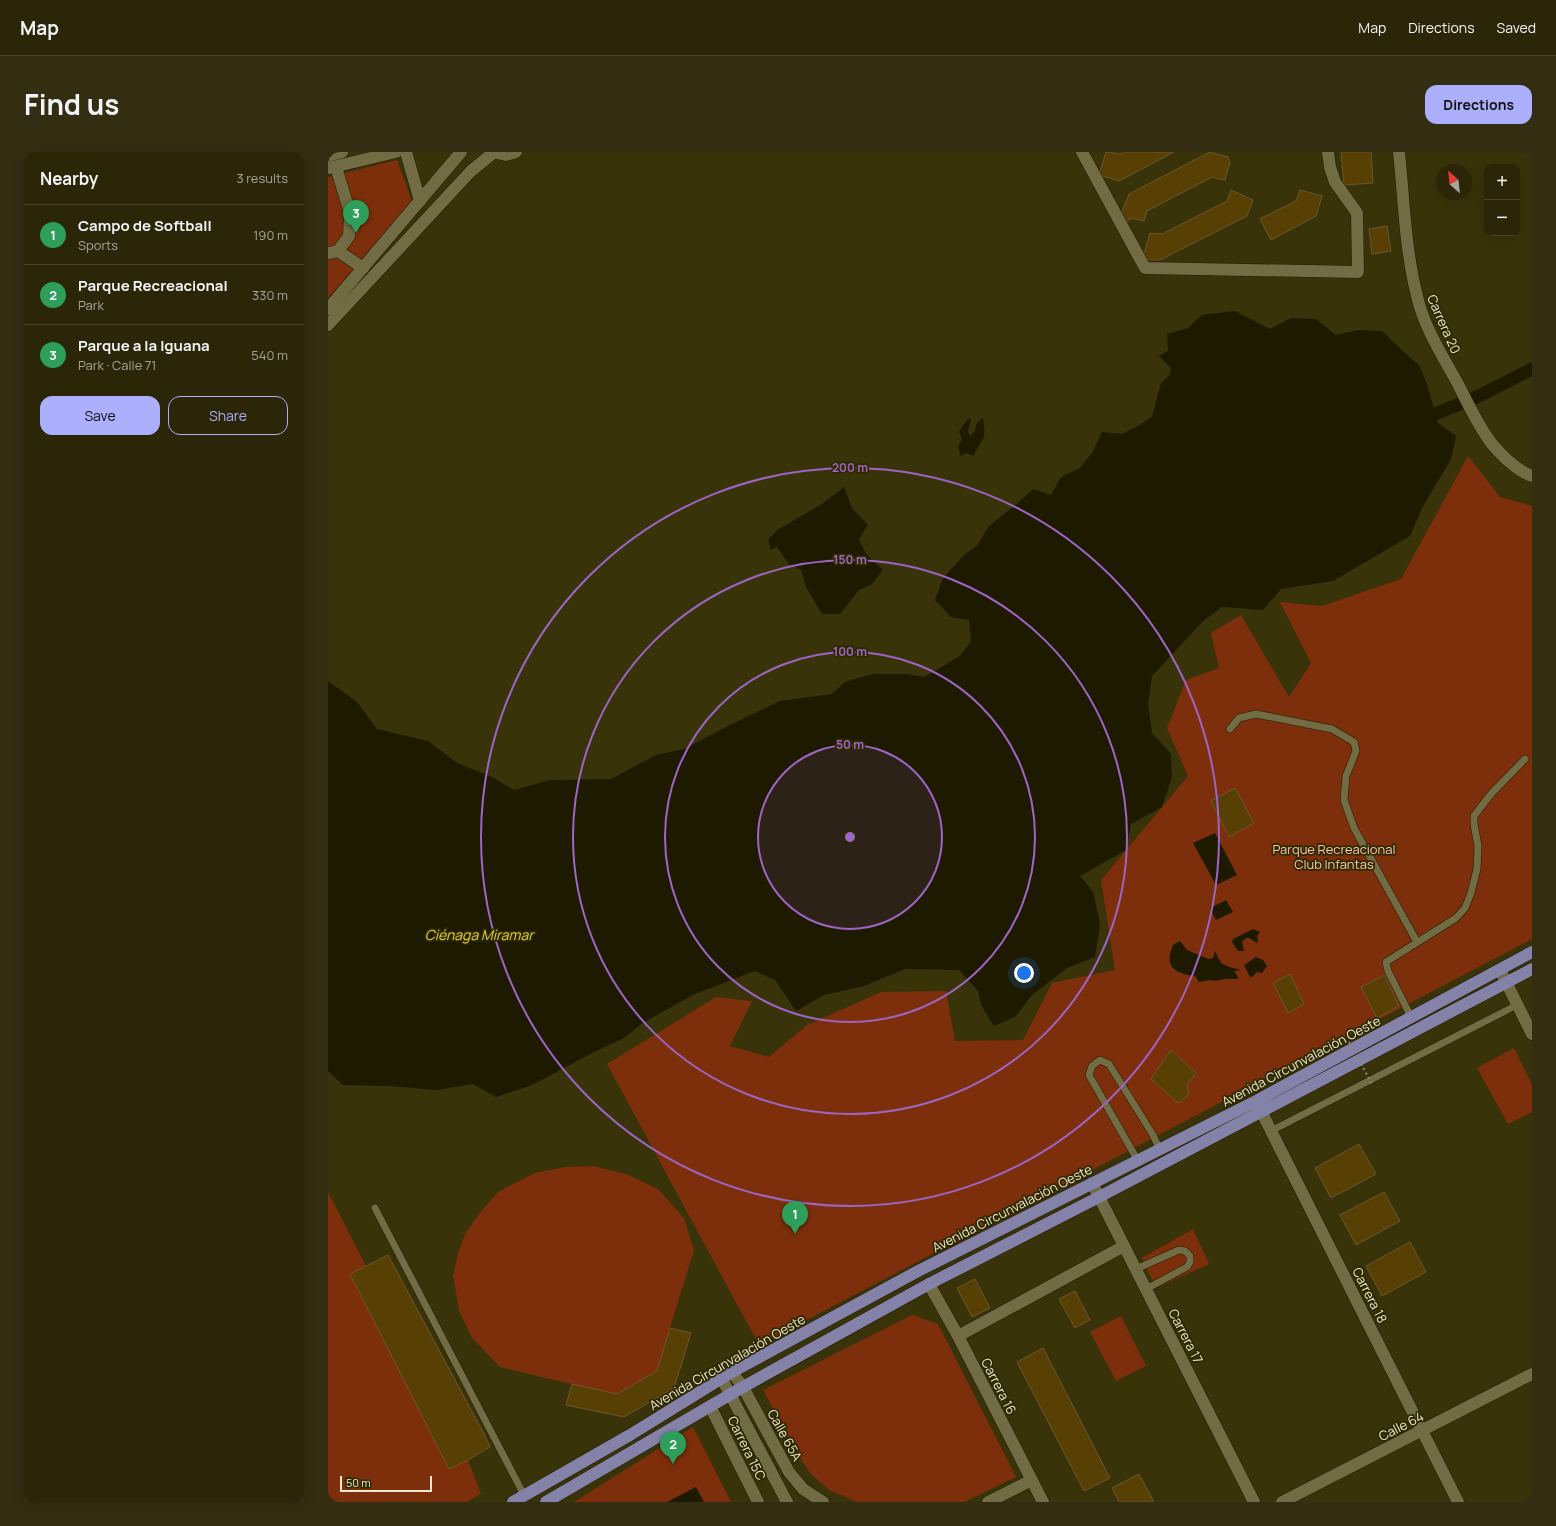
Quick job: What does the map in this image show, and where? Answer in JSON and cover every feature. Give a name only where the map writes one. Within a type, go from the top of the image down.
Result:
[{"type":"main road","name":"Avenida Circunvalación Oeste","points":[[546,1502],[743,1386],[929,1284],[1099,1197],[1411,1017],[1532,952]]},
{"type":"main road","name":"Avenida Circunvalación Oeste","points":[[513,1502],[727,1376],[920,1270],[1160,1150],[1259,1106],[1532,969]]},
{"type":"street","points":[[328,156],[342,152]]},
{"type":"street","points":[[363,268],[333,252],[349,236],[350,213],[332,168],[396,152]]},
{"type":"street","points":[[406,152],[420,201]]},
{"type":"street","points":[[328,309],[461,152]]},
{"type":"street","points":[[328,325],[471,171],[492,152],[506,155],[516,152]]},
{"type":"street","points":[[1082,152],[1144,268],[1358,272],[1357,213],[1335,182],[1330,167],[1328,152]]},
{"type":"street","name":"Carrera 20","points":[[1399,152],[1410,262],[1417,298],[1430,333],[1480,425],[1492,443],[1506,459],[1532,476]]},
{"type":"street","points":[[1500,970],[1532,1034]]},
{"type":"street","name":"Carrera 18","points":[[1259,1106],[1458,1502]]},
{"type":"street","name":"Carrera 17","points":[[1092,1184],[1254,1502]]},
{"type":"street","points":[[958,1336],[1124,1246]]},
{"type":"street","name":"Carrera 16","points":[[929,1284],[958,1336],[1032,1480],[1039,1501]]},
{"type":"street","name":"Calle 64","points":[[1282,1502],[1532,1374]]},
{"type":"street","name":"Calle 65A","points":[[727,1376],[743,1386],[789,1472],[803,1489],[823,1502]]},
{"type":"street","name":"Carrera 15C","points":[[727,1376],[730,1394],[787,1502]]},
{"type":"street","name":"Carrera 15C","points":[[710,1406],[758,1502]]},
{"type":"street","points":[[988,1502],[1032,1480]]},
{"type":"lane","points":[[1230,729],[1239,718],[1256,714],[1332,729],[1354,742],[1356,751],[1346,776],[1344,800],[1354,828],[1417,942]]},
{"type":"lane","points":[[1411,1017],[1388,971],[1386,962],[1456,918],[1465,908],[1471,893],[1477,869],[1478,846],[1474,816],[1491,794],[1525,758]]},
{"type":"lane","points":[[1271,1131],[1518,1005]]},
{"type":"lane","points":[[1138,1161],[1089,1075],[1092,1066],[1100,1060],[1109,1064],[1153,1135],[1160,1150]]},
{"type":"lane","points":[[376,1208],[524,1495]]},
{"type":"lane","points":[[1136,1269],[1179,1250],[1185,1251],[1190,1256],[1190,1262],[1187,1267],[1146,1288]]},
{"type":"path","points":[[1349,1042],[1372,1084]]},
{"type":"green space","points":[[397,160],[412,201],[328,298],[328,177]]},
{"type":"green space","name":"Parque Recreacional Club Infantas","points":[[1468,456],[1500,497],[1532,506],[1532,939],[759,1345],[607,1064],[716,997],[752,1001],[730,1046],[769,1057],[807,1025],[881,992],[946,991],[955,1041],[1023,1040],[1052,983],[1115,970],[1101,880],[1188,776],[1167,728],[1186,680],[1219,668],[1211,633],[1241,615],[1289,697],[1311,663],[1280,602],[1322,606],[1401,579]]},
{"type":"green space","points":[[1514,1048],[1532,1085],[1532,1112],[1508,1124],[1477,1068]]},
{"type":"green space","points":[[593,1166],[626,1174],[658,1189],[684,1218],[694,1250],[670,1328],[691,1333],[674,1388],[624,1417],[566,1405],[572,1384],[500,1367],[472,1338],[459,1310],[453,1276],[458,1253],[465,1234],[479,1214],[498,1192],[535,1173],[565,1167]]},
{"type":"green space","points":[[328,1192],[366,1266],[388,1255],[490,1447],[468,1460],[481,1494],[466,1502],[328,1502]]},
{"type":"green space","points":[[1193,1229],[1209,1264],[1156,1288],[1142,1258]]},
{"type":"green space","points":[[912,1315],[938,1324],[1016,1477],[964,1502],[857,1502],[829,1490],[811,1474],[798,1455],[763,1390]]},
{"type":"green space","points":[[1121,1316],[1146,1366],[1116,1381],[1090,1332]]},
{"type":"green space","points":[[693,1427],[731,1502],[574,1502]]},
{"type":"water","name":"Ciénaga Miramar","points":[[1235,311],[1270,329],[1291,318],[1316,319],[1336,335],[1358,330],[1382,331],[1419,365],[1427,384],[1438,423],[1456,436],[1451,459],[1422,508],[1410,536],[1333,581],[1281,589],[1263,610],[1222,607],[1202,622],[1152,676],[1148,704],[1152,733],[1171,754],[1172,777],[1162,807],[1131,824],[1126,850],[1080,876],[1093,892],[1100,924],[1095,957],[1067,968],[1032,995],[1015,1017],[994,1026],[981,1005],[978,991],[959,970],[905,969],[864,986],[824,995],[796,1011],[775,980],[755,971],[695,994],[644,1022],[624,1038],[532,1085],[496,1097],[473,1084],[437,1090],[389,1086],[343,1085],[328,1071],[328,681],[357,702],[377,729],[428,741],[457,763],[490,776],[514,790],[550,780],[611,779],[656,755],[684,749],[780,701],[832,694],[845,682],[873,674],[907,674],[924,677],[960,656],[971,641],[969,620],[951,617],[935,600],[943,578],[965,554],[977,546],[989,526],[1033,489],[1051,495],[1061,477],[1080,468],[1092,453],[1102,432],[1122,434],[1152,417],[1161,383],[1170,375],[1171,368],[1159,356],[1168,351],[1167,334],[1188,328],[1202,315]]},
{"type":"water","points":[[971,418],[968,431],[970,436],[975,431],[976,424],[983,418],[984,436],[974,456],[967,453],[961,456],[958,447],[962,439],[959,432],[966,421]]},
{"type":"water","points":[[844,487],[852,508],[868,525],[859,539],[866,554],[883,570],[871,585],[859,590],[840,614],[822,614],[806,587],[801,570],[789,564],[777,547],[771,550],[768,540],[777,530],[822,504]]},
{"type":"water","points":[[1215,833],[1237,875],[1216,885],[1193,843]]},
{"type":"water","points":[[1226,900],[1233,912],[1216,920],[1210,908]]},
{"type":"water","points":[[1253,929],[1260,932],[1257,936],[1257,943],[1249,938],[1246,938],[1242,942],[1244,951],[1238,951],[1232,942],[1233,939]]},
{"type":"water","points":[[1180,941],[1187,950],[1208,959],[1213,958],[1215,951],[1221,963],[1241,970],[1234,971],[1238,977],[1237,979],[1199,982],[1195,976],[1176,971],[1170,964],[1170,953],[1173,945]]},
{"type":"water","points":[[1256,957],[1263,960],[1267,966],[1262,973],[1257,972],[1250,977],[1244,965]]},
{"type":"water","points":[[696,1487],[704,1502],[667,1502]]},
{"type":"building","points":[[1106,152],[1121,154],[1124,152],[1174,152],[1119,181],[1099,175]]},
{"type":"building","points":[[1210,152],[1228,157],[1230,162],[1225,180],[1212,177],[1147,211],[1144,221],[1130,218],[1127,222],[1119,219],[1129,194]]},
{"type":"building","points":[[1341,152],[1371,152],[1373,183],[1344,185]]},
{"type":"building","points":[[1231,190],[1253,200],[1247,216],[1160,260],[1147,260],[1144,254],[1150,233],[1162,234],[1227,201]]},
{"type":"building","points":[[1300,190],[1322,196],[1316,216],[1271,240],[1260,219],[1296,201]]},
{"type":"building","points":[[1387,226],[1391,251],[1372,254],[1369,229]]},
{"type":"building","points":[[1235,788],[1254,823],[1229,837],[1211,801]]},
{"type":"building","points":[[1290,974],[1304,1004],[1288,1013],[1273,983]]},
{"type":"building","points":[[1385,975],[1399,1006],[1377,1018],[1361,987]]},
{"type":"building","points":[[1171,1050],[1196,1073],[1187,1085],[1189,1095],[1178,1103],[1151,1079]]},
{"type":"building","points":[[1359,1144],[1376,1174],[1331,1198],[1315,1168]]},
{"type":"building","points":[[1384,1192],[1400,1221],[1356,1245],[1340,1215]]},
{"type":"building","points":[[1410,1242],[1426,1272],[1382,1296],[1366,1266]]},
{"type":"building","points":[[388,1255],[490,1447],[449,1469],[350,1274]]},
{"type":"building","points":[[975,1279],[990,1308],[972,1317],[957,1288]]},
{"type":"building","points":[[1075,1291],[1090,1320],[1075,1328],[1059,1299]]},
{"type":"building","points":[[670,1328],[691,1333],[674,1388],[624,1417],[566,1405],[572,1384],[617,1394],[657,1371]]},
{"type":"building","points":[[1043,1348],[1110,1478],[1084,1491],[1017,1362]]},
{"type":"building","points":[[1139,1474],[1154,1502],[1119,1502],[1112,1488]]},
{"type":"waterway","points":[[1435,414],[1479,396],[1532,369]]},
{"type":"place","name":"Parque a la Iguana","points":[[356,233]]},
{"type":"place","name":"Campo de Softball","points":[[795,1234]]},
{"type":"place","name":"Parque Recreacional","points":[[673,1464]]}]
